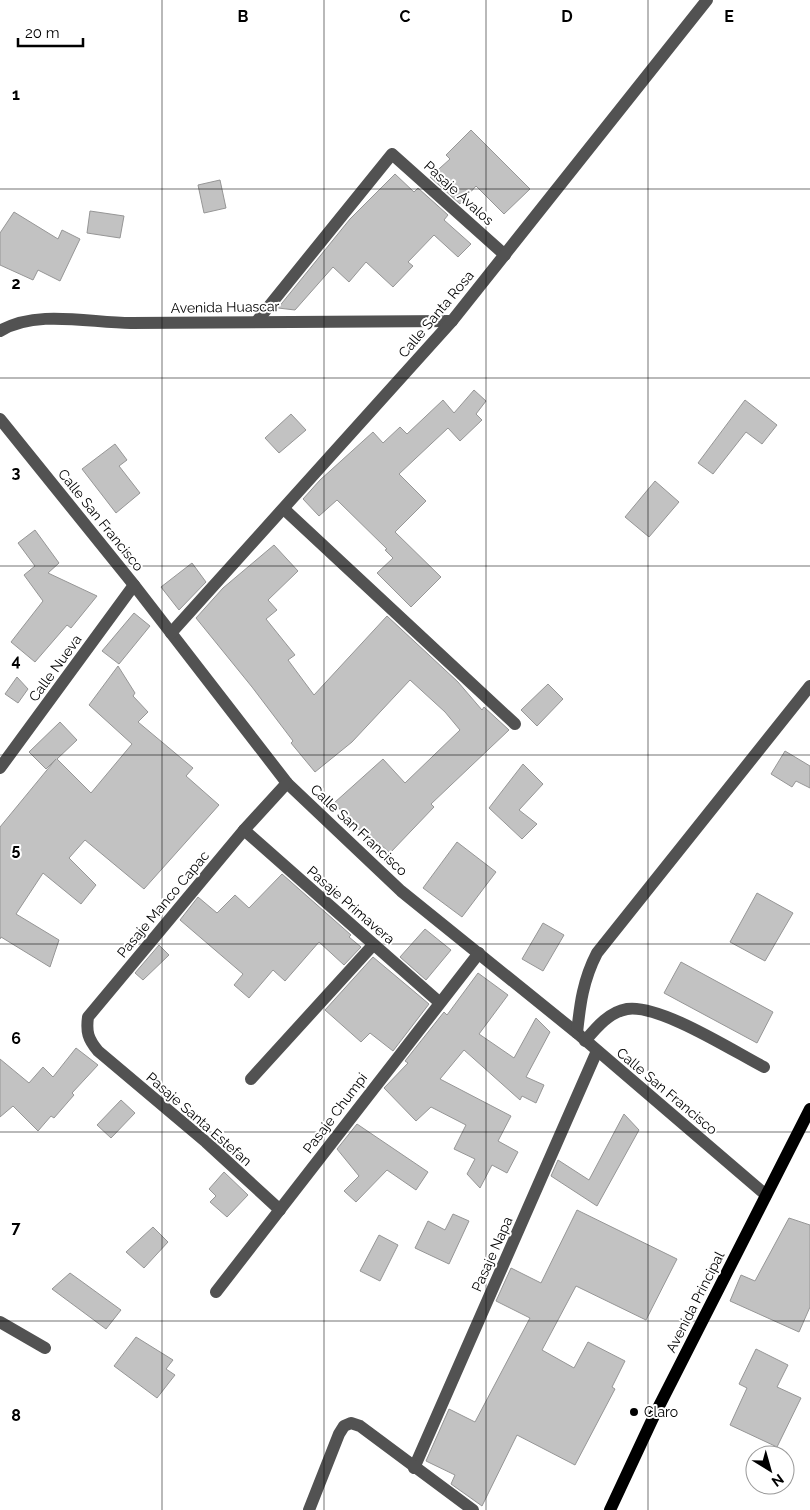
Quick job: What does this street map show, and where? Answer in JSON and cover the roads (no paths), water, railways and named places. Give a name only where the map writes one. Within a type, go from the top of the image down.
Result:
[{"type":"main road","name":"Avenida Principal","points":[[610,1510],[653,1418],[810,1109]]},
{"type":"street","name":"Calle Santa Rosa","points":[[171,633],[452,321],[707,0]]},
{"type":"street","name":"Pasaje Ávalos","points":[[257,321],[392,154],[505,255]]},
{"type":"street","name":"Avenida Huascar","points":[[0,331],[25,322],[63,318],[128,323],[452,321]]},
{"type":"street","name":"Calle San Francisco","points":[[0,419],[134,585],[287,783],[401,891],[581,1037],[766,1195]]},
{"type":"street","points":[[284,509],[514,724]]},
{"type":"street","name":"Calle Nueva","points":[[0,768],[134,585]]},
{"type":"street","points":[[581,1037],[582,990],[588,971],[597,953],[810,686]]},
{"type":"street","name":"Pasaje Manco Capac","points":[[98,1051],[88,1040],[86,1029],[88,1017],[244,830],[287,783]]},
{"type":"street","name":"Pasaje Primavera","points":[[244,830],[439,1002]]},
{"type":"street","points":[[251,1080],[374,945]]},
{"type":"street","name":"Pasaje Chumpi","points":[[216,1292],[439,1002],[479,953]]},
{"type":"street","points":[[581,1037],[610,1016],[625,1009],[641,1008],[661,1013],[764,1067]]},
{"type":"street","name":"Pasaje Santa Estefan","points":[[98,1051],[206,1142],[280,1210]]},
{"type":"street","name":"Pasaje Napa","points":[[414,1468],[597,1052]]},
{"type":"street","points":[[0,1322],[45,1348]]},
{"type":"street","points":[[309,1510],[339,1434],[344,1426],[351,1423],[360,1426],[473,1510]]},
{"type":"place","name":"Claro","points":[[634,1412]]}]
